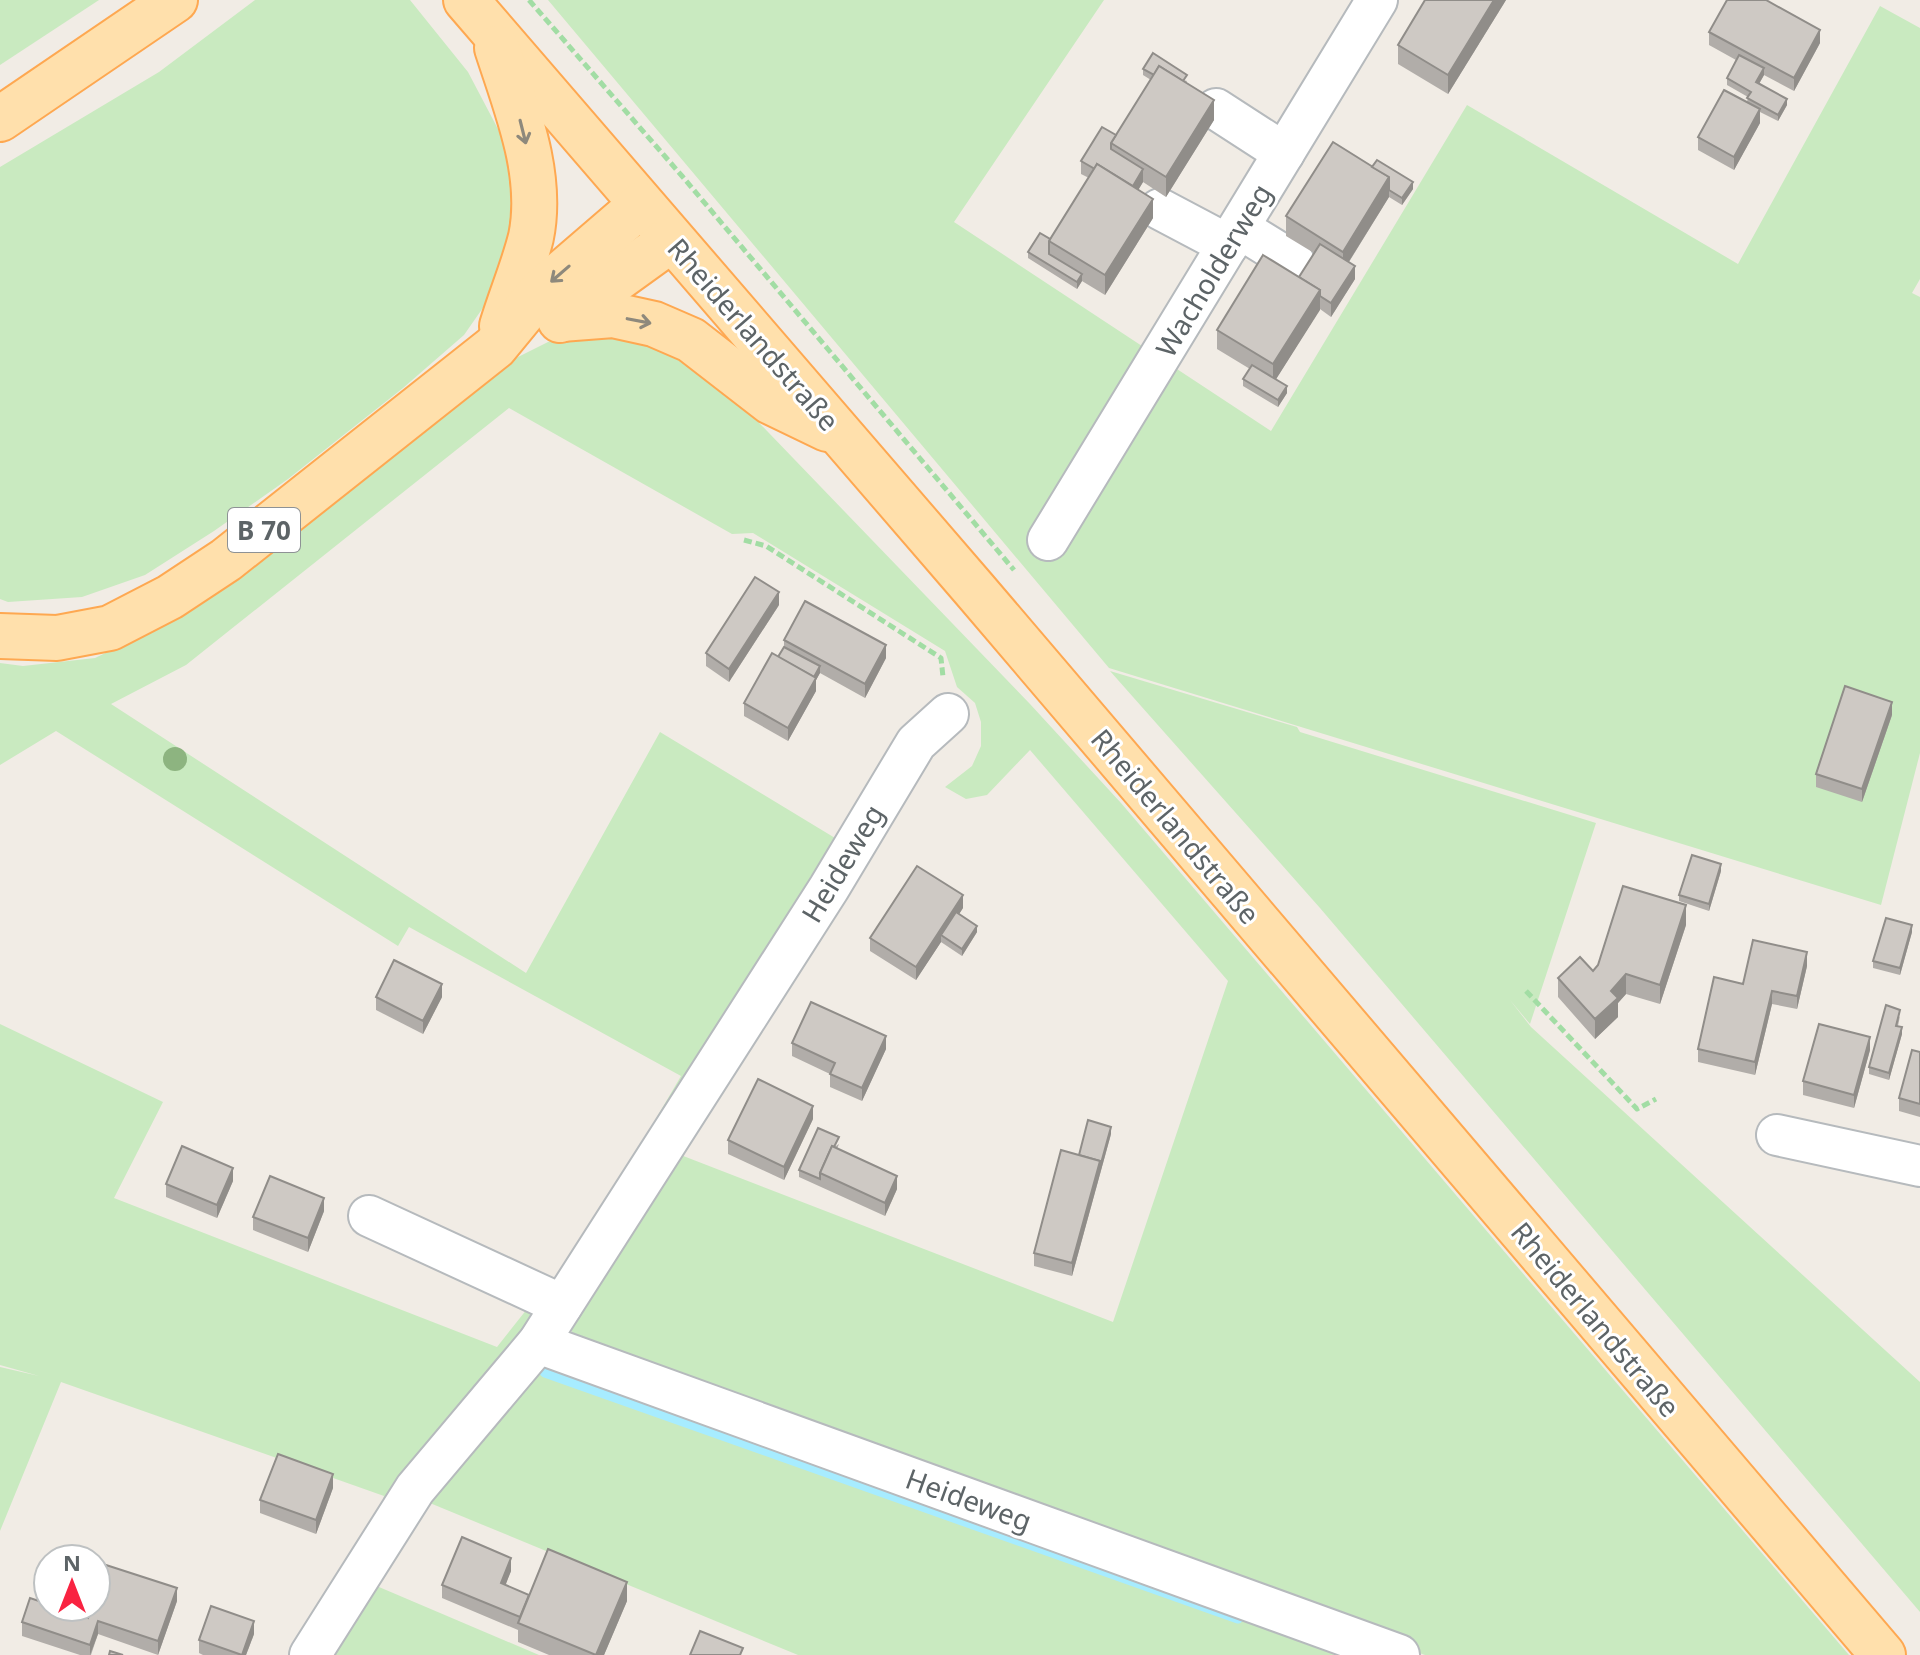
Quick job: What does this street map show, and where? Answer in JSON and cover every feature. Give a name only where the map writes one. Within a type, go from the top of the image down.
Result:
[{"type":"main road","points":[[0,119],[175,0]]},
{"type":"main road","points":[[479,15],[524,133],[534,197],[531,236],[495,347]]},
{"type":"main road","name":"Rheiderlandstraße","points":[[479,15],[1883,1655]]},
{"type":"main road","name":"B 70","points":[[0,636],[57,638],[110,628],[170,597],[226,560],[495,347],[541,291],[641,205]]},
{"type":"main road","name":"B 70","points":[[495,347],[561,319],[671,240]]},
{"type":"main road","points":[[561,319],[613,315],[654,324],[691,340],[771,402],[842,436]]},
{"type":"street","name":"Wacholderweg","points":[[1048,540],[1377,0]]},
{"type":"street","points":[[1216,109],[1284,153]]},
{"type":"street","points":[[1160,209],[1294,262]]},
{"type":"street","name":"Heideweg","points":[[310,1655],[415,1489],[538,1343],[829,888],[916,743],[948,714]]},
{"type":"street","points":[[1777,1135],[1920,1166]]},
{"type":"street","points":[[369,1216],[562,1305]]},
{"type":"street","name":"Heideweg","points":[[538,1343],[1399,1655]]},
{"type":"path","points":[[744,540],[766,546],[941,658],[948,714]]},
{"type":"path","points":[[1526,991],[1637,1109],[1656,1099]]},
{"type":"green space","points":[[0,0],[99,0],[0,65]]},
{"type":"green space","points":[[255,0],[410,0],[468,72],[498,129],[512,166],[514,206],[509,249],[494,292],[464,335],[403,388],[288,479],[145,575],[82,597],[8,602],[0,599],[0,167],[159,72]]},
{"type":"green space","points":[[548,0],[1104,0],[954,222],[1271,431],[1467,105],[1738,264],[1880,6],[1920,28],[1920,279],[1912,293],[1920,297],[1920,753],[1881,905],[1109,668]]},
{"type":"green space","points":[[608,327],[687,348],[1030,704],[1121,803],[1849,1655],[1425,1655],[1178,1568],[584,1348],[572,1332],[571,1312],[673,1152],[1113,1322],[1228,981],[1030,750],[987,795],[966,799],[945,787],[972,766],[981,746],[981,722],[975,703],[957,687],[945,651],[753,533],[732,534],[509,408],[186,665],[111,704],[526,973],[660,732],[835,838],[864,790],[866,797],[666,1125],[654,1122],[681,1076],[409,927],[398,946],[56,731],[0,765],[0,663],[23,666],[95,658],[174,620],[518,357],[566,333]]},
{"type":"green space","points":[[1110,671],[1596,823],[1530,1024],[1510,1000],[1531,1027],[1920,1382],[1920,1612],[1320,908]]},
{"type":"green space","points":[[0,1024],[163,1102],[114,1198],[497,1347],[531,1304],[547,1314],[394,1502],[61,1382],[0,1531],[0,1367],[39,1376],[0,1365]]},
{"type":"green space","points":[[538,1362],[1377,1655],[798,1655],[425,1501]]},
{"type":"green space","points":[[363,1582],[379,1587],[539,1655],[320,1655]]},
{"type":"building","points":[[1425,0],[1494,0],[1448,75],[1398,45]]},
{"type":"building","points":[[1727,0],[1766,0],[1820,30],[1794,78],[1709,32]]},
{"type":"building","points":[[1153,53],[1187,75],[1183,81],[1159,66],[1154,75],[1143,69]]},
{"type":"building","points":[[1739,55],[1764,68],[1756,82],[1787,99],[1778,115],[1747,98],[1751,92],[1727,78]]},
{"type":"building","points":[[1159,66],[1214,100],[1166,177],[1111,143]]},
{"type":"building","points":[[1724,90],[1760,109],[1734,157],[1698,137]]},
{"type":"building","points":[[1102,127],[1116,135],[1111,149],[1143,169],[1133,186],[1097,164],[1095,169],[1081,161]]},
{"type":"building","points":[[1333,142],[1389,177],[1343,252],[1286,216]]},
{"type":"building","points":[[1377,160],[1413,182],[1402,198],[1389,190],[1389,177],[1372,167]]},
{"type":"building","points":[[1097,164],[1153,199],[1105,275],[1049,241]]},
{"type":"building","points":[[1040,233],[1050,239],[1049,254],[1082,274],[1077,282],[1028,252]]},
{"type":"building","points":[[1320,244],[1355,266],[1331,303],[1320,296],[1320,290],[1299,277]]},
{"type":"building","points":[[1263,255],[1320,290],[1273,364],[1217,330]]},
{"type":"building","points":[[1252,365],[1287,386],[1278,400],[1243,379]]},
{"type":"building","points":[[755,577],[779,592],[729,669],[706,653]]},
{"type":"building","points":[[805,601],[886,645],[865,684],[784,640]]},
{"type":"building","points":[[784,647],[820,666],[814,677],[778,657]]},
{"type":"building","points":[[772,653],[816,678],[788,728],[744,703]]},
{"type":"building","points":[[1845,686],[1892,702],[1862,789],[1816,774]]},
{"type":"building","points":[[1692,855],[1721,864],[1709,904],[1679,895]]},
{"type":"building","points":[[917,866],[963,895],[916,967],[870,938]]},
{"type":"building","points":[[1623,886],[1686,905],[1660,985],[1626,974],[1611,991],[1618,998],[1595,1019],[1558,978],[1580,957],[1593,971],[1598,965]]},
{"type":"building","points":[[956,912],[977,926],[962,949],[941,935]]},
{"type":"building","points":[[1886,918],[1912,925],[1900,968],[1873,961]]},
{"type":"building","points":[[1753,940],[1807,952],[1797,996],[1772,991],[1755,1062],[1698,1049],[1714,977],[1743,984]]},
{"type":"building","points":[[394,960],[442,984],[423,1021],[376,997]]},
{"type":"building","points":[[811,1002],[886,1036],[862,1088],[830,1074],[835,1063],[792,1043]]},
{"type":"building","points":[[1886,1005],[1900,1010],[1896,1026],[1902,1027],[1889,1073],[1869,1067]]},
{"type":"building","points":[[1819,1024],[1870,1037],[1854,1095],[1803,1081]]},
{"type":"building","points":[[1912,1050],[1920,1052],[1920,1104],[1899,1098]]},
{"type":"building","points":[[758,1079],[813,1106],[784,1167],[728,1140]]},
{"type":"building","points":[[1088,1120],[1111,1127],[1100,1167],[1100,1161],[1079,1155]]},
{"type":"building","points":[[818,1128],[839,1137],[832,1146],[820,1179],[799,1170]]},
{"type":"building","points":[[182,1146],[233,1168],[217,1205],[166,1184]]},
{"type":"building","points":[[832,1146],[897,1176],[885,1203],[820,1173]]},
{"type":"building","points":[[1061,1150],[1100,1161],[1072,1263],[1034,1253]]},
{"type":"building","points":[[270,1176],[324,1198],[308,1238],[253,1217]]},
{"type":"building","points":[[278,1454],[333,1474],[316,1520],[260,1500]]},
{"type":"building","points":[[462,1537],[511,1558],[501,1583],[529,1595],[520,1617],[442,1585]]},
{"type":"building","points":[[548,1549],[627,1582],[596,1655],[518,1623]]},
{"type":"building","points":[[112,1567],[177,1588],[158,1641],[104,1623],[112,1623]]},
{"type":"building","points":[[30,1598],[32,1623],[97,1623],[90,1645],[22,1622]]},
{"type":"building","points":[[211,1606],[254,1621],[242,1655],[199,1640]]},
{"type":"building","points":[[700,1631],[743,1648],[740,1655],[690,1655]]},
{"type":"waterway","points":[[545,1372],[1238,1618]]}]
